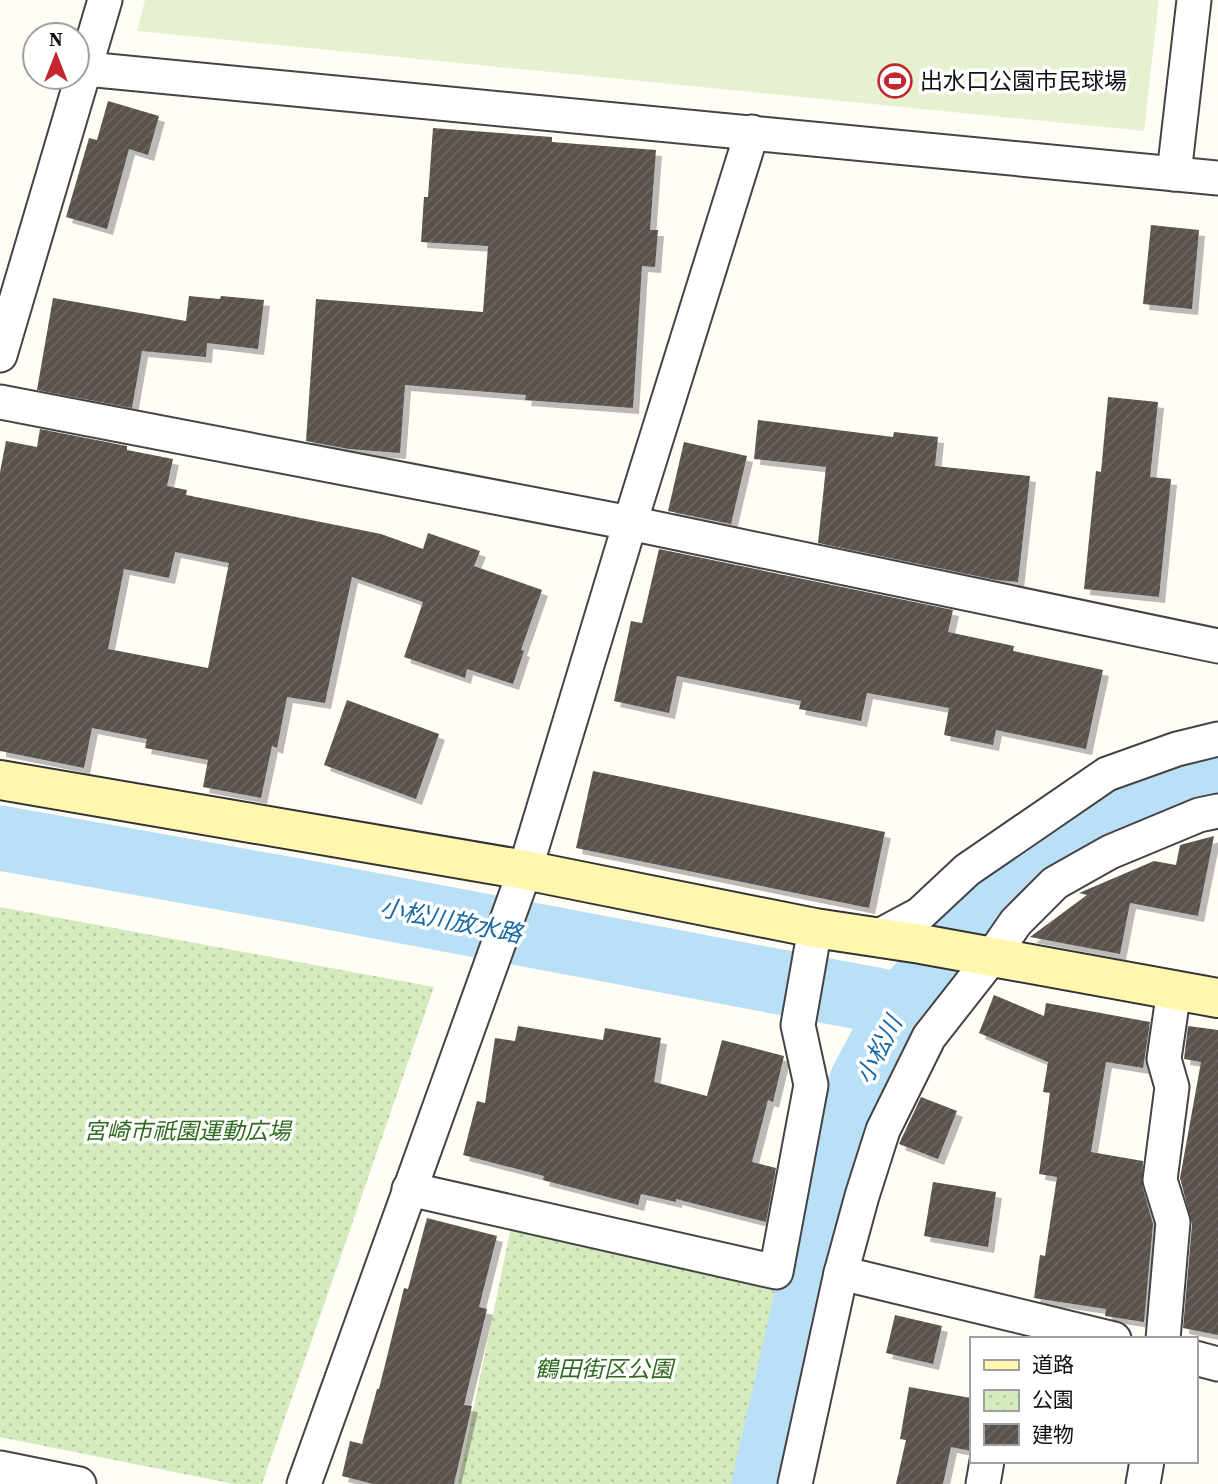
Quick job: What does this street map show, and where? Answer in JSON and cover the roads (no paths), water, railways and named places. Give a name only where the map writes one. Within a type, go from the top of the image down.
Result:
[{"type":"street","points":[[91,51],[105,0]]},
{"type":"street","points":[[1174,174],[1195,0]]},
{"type":"street","points":[[91,69],[1218,178]]},
{"type":"street","points":[[0,355],[79,91]]},
{"type":"street","points":[[304,1484],[525,870],[752,132]]},
{"type":"street","points":[[0,402],[630,523],[1218,646]]},
{"type":"street","points":[[877,937],[920,914],[967,870],[1107,774],[1177,748],[1218,739]]},
{"type":"street","points":[[0,780],[525,870],[815,928],[921,944],[1218,998]]},
{"type":"street","points":[[795,1484],[841,1273],[862,1196],[883,1130],[929,1037],[984,957],[1055,883],[1110,852],[1199,815],[1218,811]]},
{"type":"street","points":[[409,1189],[776,1272],[811,1085],[798,1025],[815,928]]},
{"type":"street","points":[[1163,1337],[1173,1222],[1160,1180],[1172,1087],[1164,1059],[1174,990]]},
{"type":"street","points":[[841,1273],[1012,1327],[1097,1337]]},
{"type":"street","points":[[1197,1359],[1218,1364]]},
{"type":"street","points":[[983,1484],[987,1463]]},
{"type":"street","points":[[1143,1484],[1147,1463]]},
{"type":"street","points":[[0,1468],[79,1484]]},
{"type":"waterway","name":"小松川","points":[[764,1484],[812,1275],[838,1142],[862,1081],[902,1005],[983,916],[1032,875],[1128,804],[1218,769]]},
{"type":"waterway","name":"小松川放水路","points":[[0,838],[287,889],[902,1005]]},
{"type":"place","name":"出水口公園市民球場","points":[[895,81]]},
{"type":"park label","name":"宮崎市祇園運動広場","points":[[187,1131]]},
{"type":"park label","name":"鶴田街区公園","points":[[604,1369]]}]
